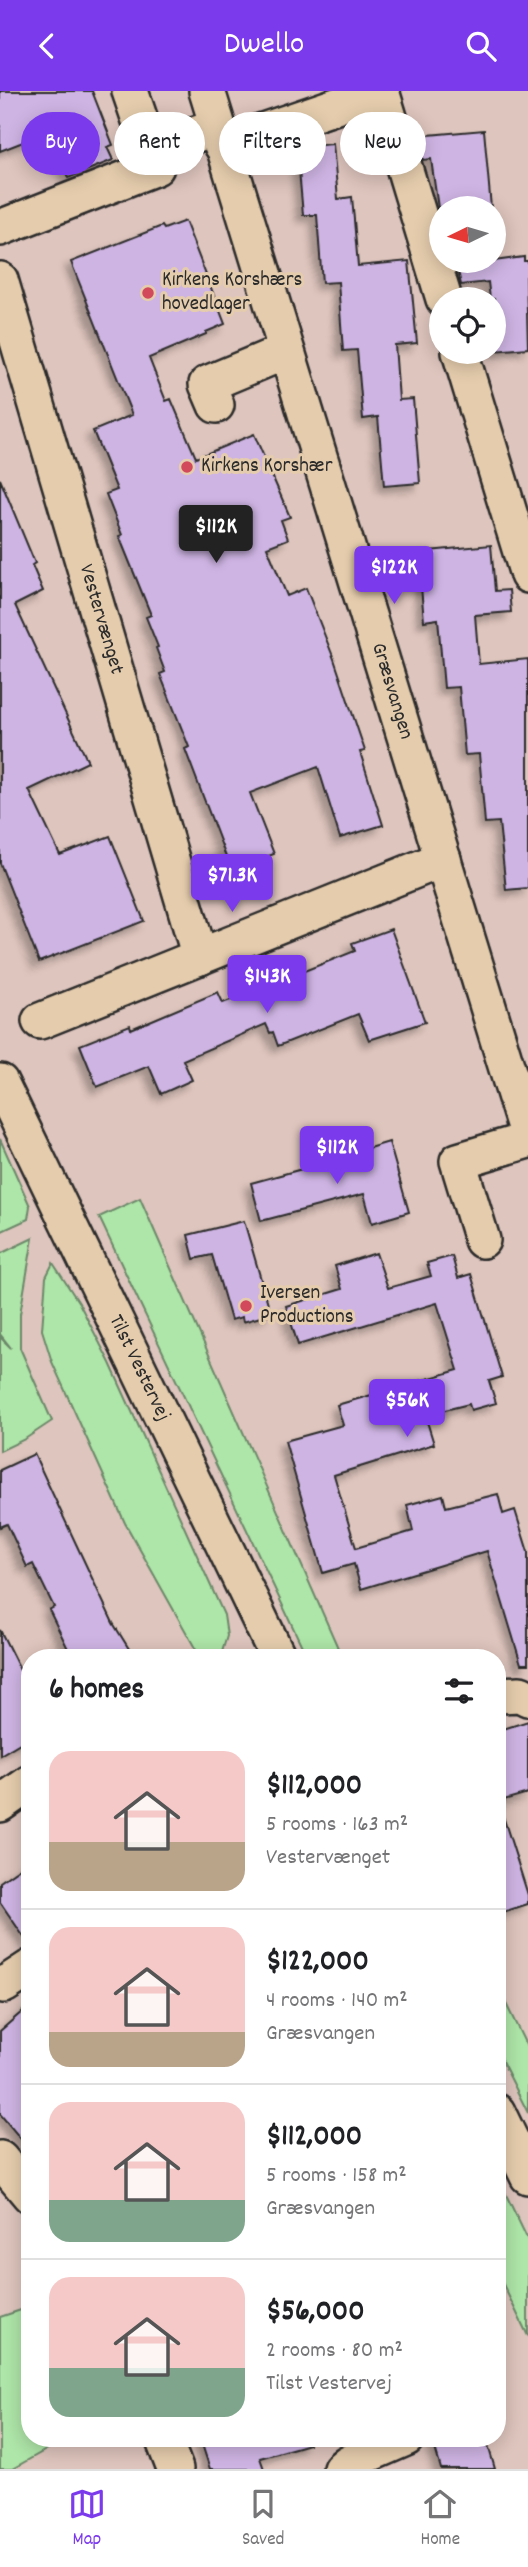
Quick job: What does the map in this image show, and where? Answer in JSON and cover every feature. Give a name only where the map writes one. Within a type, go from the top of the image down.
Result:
[{"type":"street","points":[[130,91],[137,112]]},
{"type":"street","name":"Græsvangen","points":[[207,91],[219,136]]},
{"type":"street","points":[[305,112],[380,91],[440,287]]},
{"type":"street","points":[[205,139],[219,136]]},
{"type":"street","points":[[0,228],[136,175]]},
{"type":"street","name":"Græsvangen","points":[[231,175],[443,859],[513,1034],[528,1138],[458,1161],[482,1240]]},
{"type":"street","name":"Vestervænget","points":[[0,280],[200,957]]},
{"type":"street","points":[[216,405],[207,384],[286,351]]},
{"type":"street","points":[[464,364],[528,575]]},
{"type":"street","points":[[40,1021],[443,859]]},
{"type":"street","name":"Tilst Vestervej","points":[[0,1082],[274,1649]]},
{"type":"street","points":[[0,1804],[21,1789]]},
{"type":"street","points":[[506,2131],[528,2176]]},
{"type":"street","points":[[0,2159],[21,2184]]},
{"type":"street","points":[[166,2447],[175,2469]]},
{"type":"street","points":[[341,2469],[348,2463],[385,2447]]},
{"type":"green space","points":[[0,1139],[30,1206],[28,1219],[0,1232]]},
{"type":"green space","points":[[140,1198],[338,1649],[303,1649],[99,1217]]},
{"type":"green space","points":[[33,1238],[20,1314],[20,1348],[52,1421],[0,1451],[0,1337],[11,1348],[0,1334],[0,1254]]},
{"type":"green space","points":[[53,1263],[79,1303],[110,1363],[224,1615],[227,1636],[223,1649],[196,1649],[125,1523],[52,1362],[42,1330],[46,1277]]},
{"type":"green space","points":[[506,2004],[528,2049],[528,2113],[506,2069]]},
{"type":"green space","points":[[506,2195],[528,2240],[528,2336],[506,2291]]},
{"type":"green space","points":[[21,2310],[21,2447],[51,2447],[12,2469],[0,2469],[0,2317]]},
{"type":"building","points":[[0,91],[92,91],[113,145],[107,147],[113,160],[100,165],[100,112],[21,112],[21,143],[0,151]]},
{"type":"building","points":[[484,130],[490,196],[436,196],[431,159],[426,160],[426,135]]},
{"type":"building","points":[[333,144],[338,199],[352,197],[358,266],[409,261],[417,343],[395,345],[399,400],[413,399],[420,483],[384,486],[378,417],[363,419],[357,350],[343,351],[338,282],[322,283],[317,215],[303,215],[299,175],[326,175],[326,145]]},
{"type":"building","points":[[185,221],[225,324],[149,358],[166,401],[171,399],[196,458],[254,434],[290,517],[281,520],[288,539],[267,547],[287,596],[306,588],[334,659],[365,751],[360,752],[383,825],[340,838],[318,767],[250,793],[274,854],[231,870],[185,749],[189,747],[160,674],[165,672],[146,617],[151,615],[119,536],[122,535],[106,494],[117,490],[93,431],[132,415],[71,262],[162,226],[164,229]]},
{"type":"building","points":[[524,257],[524,261],[528,261],[528,348],[506,350],[506,287],[489,287],[488,282],[461,285],[458,273],[506,273],[506,259]]},
{"type":"building","points":[[0,479],[35,563],[32,565],[43,591],[15,605],[88,762],[29,790],[60,855],[110,836],[144,921],[39,962],[0,863]]},
{"type":"building","points":[[491,545],[495,591],[509,590],[511,612],[475,615],[479,664],[528,659],[528,888],[506,890],[499,822],[485,823],[479,754],[465,755],[459,687],[444,688],[438,619],[424,621],[418,552]]},
{"type":"building","points":[[391,929],[425,1022],[369,1040],[358,1014],[278,1046],[273,1032],[270,1033],[266,1024],[183,1060],[192,1080],[161,1094],[149,1066],[97,1087],[80,1045],[130,1025],[131,1029],[218,992],[223,1003],[355,951],[352,943]]},
{"type":"building","points":[[389,1142],[409,1212],[372,1223],[364,1194],[261,1221],[251,1183],[353,1155],[352,1153]]},
{"type":"building","points":[[244,1221],[271,1314],[243,1322],[242,1317],[231,1320],[212,1255],[194,1259],[188,1235]]},
{"type":"building","points":[[376,1253],[388,1288],[431,1276],[427,1263],[452,1256],[458,1278],[471,1274],[502,1377],[489,1381],[496,1403],[471,1410],[469,1404],[425,1415],[434,1444],[334,1475],[356,1548],[413,1531],[407,1505],[443,1495],[446,1507],[498,1494],[503,1514],[515,1510],[528,1552],[528,1664],[521,1664],[487,1551],[361,1589],[354,1564],[323,1573],[285,1441],[343,1425],[337,1405],[458,1370],[437,1303],[298,1345],[286,1306],[342,1289],[335,1266]]},
{"type":"building","points":[[34,1454],[113,1623],[129,1649],[68,1649],[49,1610],[54,1607],[33,1564],[27,1567],[7,1524],[0,1527],[0,1470]]},
{"type":"building","points":[[0,1630],[21,1672],[21,1742],[0,1755]]},
{"type":"building","points":[[528,1721],[528,1793],[506,1799],[506,1728]]},
{"type":"building","points":[[506,1826],[528,1895],[528,1904],[506,1911]]},
{"type":"building","points":[[21,1867],[21,1933],[0,1902],[0,1882]]},
{"type":"building","points":[[21,2013],[21,2139],[0,2114],[0,2031]]},
{"type":"building","points":[[203,2447],[298,2447],[260,2458],[264,2469],[210,2469]]},
{"type":"building","points":[[435,2447],[489,2447],[495,2469],[441,2469]]},
{"type":"place","name":"Kirkens Korshærs hovedlager","points":[[148,293]]},
{"type":"place","name":"Kirkens Korshær","points":[[187,467]]},
{"type":"place","name":"Iversen Productions","points":[[246,1306]]}]
